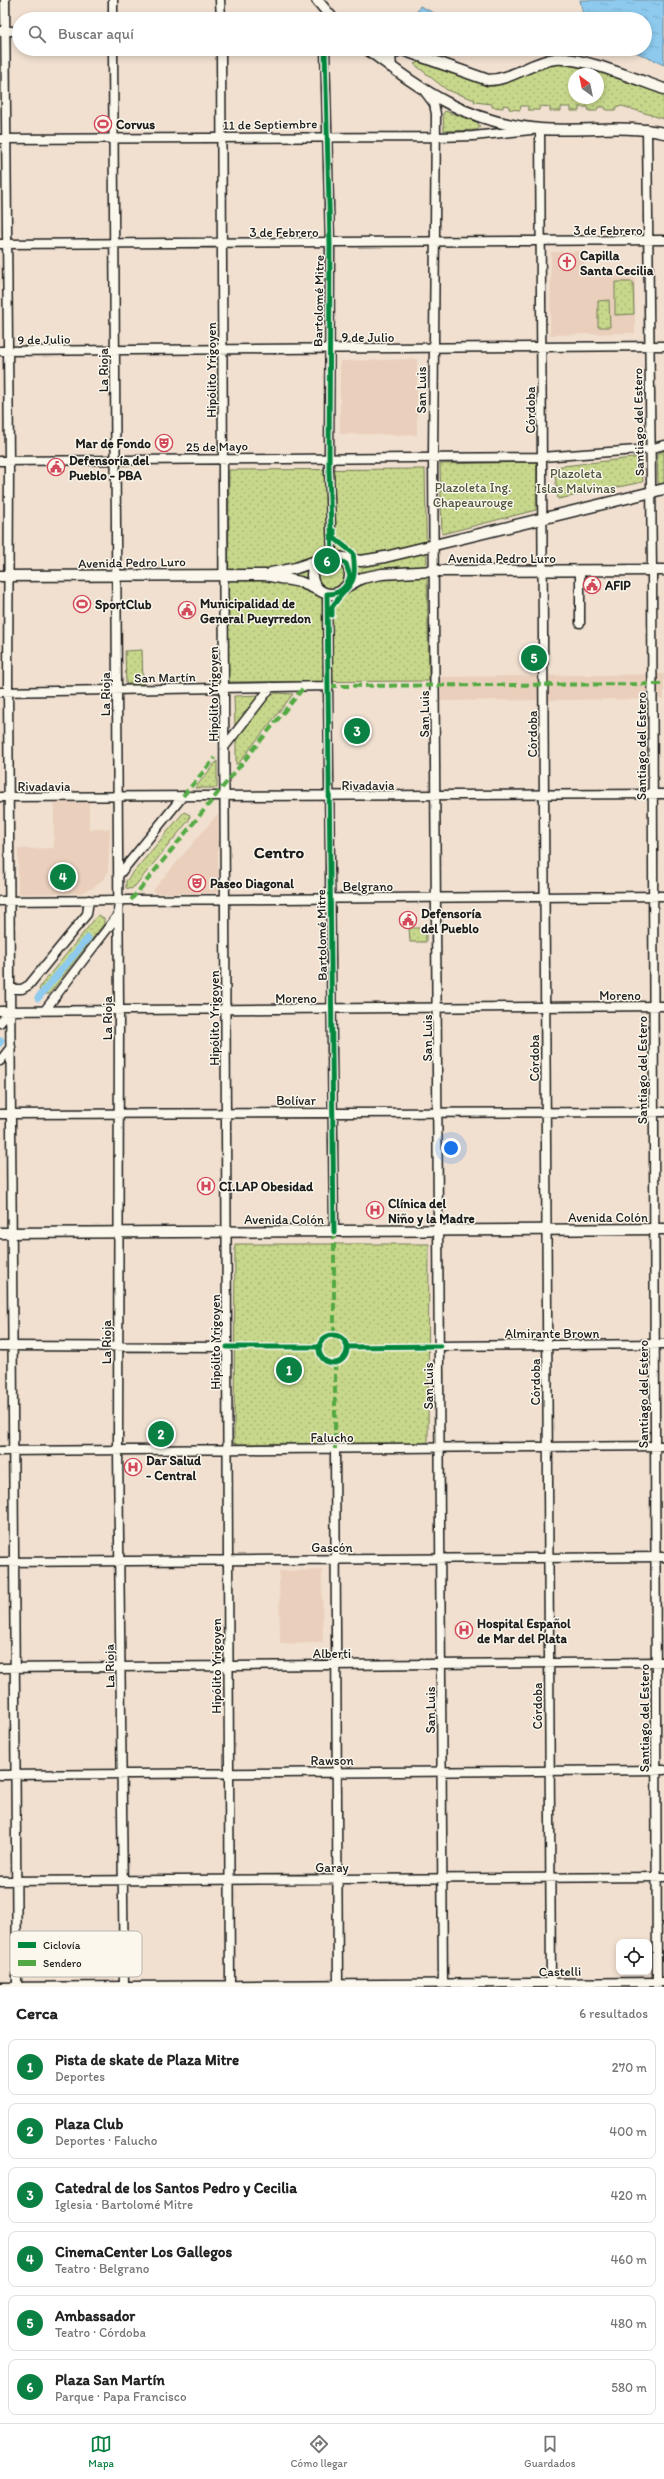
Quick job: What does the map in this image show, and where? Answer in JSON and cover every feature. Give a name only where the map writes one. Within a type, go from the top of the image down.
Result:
[{"type":"main road","points":[[317,0],[327,12]]},
{"type":"main road","points":[[376,56],[425,92],[450,106],[485,118],[540,129],[647,129],[664,133]]},
{"type":"main road","points":[[390,56],[391,67]]},
{"type":"main road","points":[[420,56],[488,80],[499,79],[546,61],[558,59],[596,66],[664,89]]},
{"type":"main road","points":[[335,557],[346,564],[349,570],[348,583],[339,592],[324,592],[312,580],[313,567],[321,559],[335,557],[361,561],[385,557],[664,489]]},
{"type":"main road","points":[[382,574],[377,572],[375,566],[378,560],[385,557]]},
{"type":"main road","name":"Avenida Pedro Luro","points":[[265,575],[296,568],[321,559]]},
{"type":"main road","name":"Avenida Pedro Luro","points":[[344,588],[362,578],[382,574],[435,572],[664,570]]},
{"type":"main road","name":"Avenida Pedro Luro","points":[[4,576],[265,575],[300,582],[324,592]]},
{"type":"main road","name":"Avenida Colón","points":[[0,1233],[659,1230]]},
{"type":"street","points":[[5,0],[3,31],[4,351],[9,461],[4,576],[4,797],[9,901],[12,1114],[17,1931]]},
{"type":"street","points":[[113,0],[113,12]]},
{"type":"street","points":[[220,0],[221,12]]},
{"type":"street","name":"La Rioja","points":[[113,56],[119,1010],[118,1450],[123,1931]]},
{"type":"street","name":"Hipólito Yrigoyen","points":[[221,56],[226,745],[227,1560],[230,1986]]},
{"type":"street","name":"Bartolomé Mitre","points":[[325,56],[330,243],[329,458],[335,557]]},
{"type":"street","name":"San Luis","points":[[425,92],[436,109],[433,348],[439,1008],[443,1986]]},
{"type":"street","name":"11 de Septiembre","points":[[3,139],[327,136],[436,137],[473,136],[540,129]]},
{"type":"street","name":"Córdoba","points":[[540,129],[551,1985]]},
{"type":"street","name":"Santiago del Estero","points":[[647,129],[652,570],[654,1112],[659,1230],[655,1344],[660,1446],[660,1984]]},
{"type":"street","name":"3 de Febrero","points":[[4,244],[664,240]]},
{"type":"street","name":"9 de Julio","points":[[4,351],[664,346]]},
{"type":"street","name":"25 de Mayo","points":[[0,461],[224,458],[542,457],[650,449],[664,446]]},
{"type":"street","points":[[580,570],[580,623]]},
{"type":"street","name":"Bartolomé Mitre","points":[[324,592],[329,686],[334,1232]]},
{"type":"street","name":"San Martín","points":[[4,692],[329,686]]},
{"type":"street","points":[[226,745],[271,687]]},
{"type":"street","name":"Rivadavia","points":[[4,797],[664,794]]},
{"type":"street","points":[[118,876],[183,796]]},
{"type":"street","name":"Belgrano","points":[[0,901],[664,896]]},
{"type":"street","points":[[10,989],[22,989],[29,985],[87,914],[89,900]]},
{"type":"street","points":[[45,1010],[118,915]]},
{"type":"street","name":"Moreno","points":[[0,1011],[664,1006]]},
{"type":"street","points":[[0,1023],[10,1011]]},
{"type":"street","points":[[0,1061],[11,1047]]},
{"type":"street","name":"Bolívar","points":[[0,1114],[439,1111],[664,1112]]},
{"type":"street","name":"Almirante Brown","points":[[440,1346],[664,1344]]},
{"type":"street","points":[[0,1346],[227,1347]]},
{"type":"street","name":"Falucho","points":[[0,1451],[440,1449],[660,1446]]},
{"type":"street","points":[[335,1449],[338,1986]]},
{"type":"street","name":"Gascón","points":[[0,1562],[660,1557]]},
{"type":"street","name":"Alberti","points":[[0,1668],[660,1662]]},
{"type":"street","name":"Rawson","points":[[0,1775],[660,1770]]},
{"type":"street","name":"Garay","points":[[0,1881],[660,1877]]},
{"type":"street","name":"Castelli","points":[[0,1987],[660,1984]]},
{"type":"shaded area","points":[[584,251],[584,271],[635,271],[635,333],[550,335],[551,252]]},
{"type":"shaded area","points":[[417,359],[417,435],[340,434],[340,361]]},
{"type":"shaded area","points":[[664,674],[664,699],[436,701],[436,677]]},
{"type":"shaded area","points":[[89,802],[89,829],[110,829],[108,872],[104,879],[93,888],[80,893],[21,894],[18,891],[18,849],[54,848],[54,803]]},
{"type":"shaded area","name":"Paseo Diagonal","points":[[216,816],[218,816],[218,893],[155,893],[153,890]]},
{"type":"shaded area","points":[[322,1570],[323,1643],[280,1644],[279,1571]]},
{"type":"shaded area","name":"Hospital Español de Mar del Plata","points":[[472,1623],[472,1635],[456,1636],[456,1624]]},
{"type":"green space","points":[[419,62],[489,86],[512,81],[548,65],[563,64],[581,68],[568,68],[568,104],[604,104],[604,73],[664,94],[664,119],[622,106],[616,107],[616,110],[606,110],[605,107],[598,107],[597,111],[589,111],[588,107],[579,107],[579,111],[571,111],[571,107],[561,107],[561,111],[550,111],[550,107],[540,106],[539,110],[528,110],[528,106],[521,106],[520,110],[509,109],[509,106],[503,105],[503,108],[492,107],[492,104],[474,102],[475,100],[447,90],[414,64]]},
{"type":"green space","points":[[445,111],[477,122],[480,127],[477,130],[444,131],[443,114]]},
{"type":"green space","points":[[615,282],[633,282],[634,314],[615,315]]},
{"type":"green space","points":[[609,300],[610,327],[598,327],[598,301]]},
{"type":"green space","points":[[664,451],[664,484],[661,485],[658,483],[657,454]]},
{"type":"green space","name":"Plazoleta Islas Malvinas","points":[[641,457],[643,482],[558,499],[554,467]]},
{"type":"green space","name":"Plazoleta Ing. Chapeaurouge","points":[[537,462],[536,510],[442,534],[440,464]]},
{"type":"green space","points":[[425,469],[429,681],[228,682],[229,470]]},
{"type":"green space","points":[[142,650],[143,684],[126,684],[125,651]]},
{"type":"green space","points":[[276,693],[293,694],[238,764],[236,764],[236,738],[269,697]]},
{"type":"green space","points":[[260,695],[235,728],[234,696]]},
{"type":"green space","points":[[217,761],[217,788],[195,788]]},
{"type":"green space","points":[[184,812],[190,815],[189,820],[135,886],[131,889],[126,888],[126,881]]},
{"type":"green space","points":[[98,915],[104,918],[104,924],[49,994],[41,994],[39,989],[42,984]]},
{"type":"green space","points":[[409,928],[426,928],[426,942],[410,942]]},
{"type":"green space","points":[[235,1244],[429,1244],[428,1444],[234,1444]]},
{"type":"water","points":[[580,0],[664,0],[664,65],[644,56],[652,56],[652,12],[583,12]]},
{"type":"water","points":[[420,6],[432,12],[417,12]]},
{"type":"waterway","points":[[38,998],[88,938]]},
{"type":"marked path","points":[[329,686],[664,684]]},
{"type":"marked path","points":[[131,900],[304,687]]},
{"type":"marked path","points":[[183,796],[215,758]]},
{"type":"marked path","points":[[334,1232],[334,1335]]},
{"type":"marked path","points":[[335,1362],[335,1449]]},
{"type":"cycle path","points":[[325,56],[330,243],[329,470],[332,556],[346,564],[350,576],[347,584],[342,590],[336,593],[327,594],[334,1232]]},
{"type":"cycle path","points":[[332,615],[332,607],[351,584],[354,573],[353,553],[334,538],[334,531]]},
{"type":"cycle path","points":[[333,1335],[343,1339],[347,1349],[343,1359],[333,1363],[323,1359],[319,1349],[323,1339],[333,1335]]},
{"type":"cycle path","points":[[347,1347],[440,1346]]},
{"type":"cycle path","points":[[227,1347],[320,1347]]},
{"type":"place","name":"Corvus","points":[[103,124]]},
{"type":"place","name":"Capilla Santa Cecilia","points":[[567,262]]},
{"type":"place","name":"Mar de Fondo","points":[[164,443]]},
{"type":"place","name":"Defensoría del Pueblo - PBA","points":[[56,467]]},
{"type":"place","name":"Plaza San Martín","points":[[327,561]]},
{"type":"place","name":"AFIP","points":[[592,585]]},
{"type":"place","name":"SportClub","points":[[82,604]]},
{"type":"place","name":"Municipalidad de General Pueyrredon","points":[[187,610]]},
{"type":"place","name":"Ambassador","points":[[534,658]]},
{"type":"place","name":"Catedral de los Santos Pedro y Cecilia","points":[[357,731]]},
{"type":"place","name":"CinemaCenter Los Gallegos","points":[[63,877]]},
{"type":"place","name":"Paseo Diagonal","points":[[197,883]]},
{"type":"place","name":"Defensoría del Pueblo","points":[[408,920]]},
{"type":"place","name":"CI.LAP Obesidad","points":[[206,1186]]},
{"type":"place","name":"Clínica del Niño y la Madre","points":[[375,1210]]},
{"type":"place","name":"Pista de skate de Plaza Mitre","points":[[289,1370]]},
{"type":"place","name":"Plaza Club","points":[[161,1434]]},
{"type":"place","name":"Dar Salud - Central","points":[[133,1467]]},
{"type":"place","name":"Hospital Español de Mar del Plata","points":[[464,1630]]},
{"type":"district","name":"Centro","points":[[279,852]]}]
